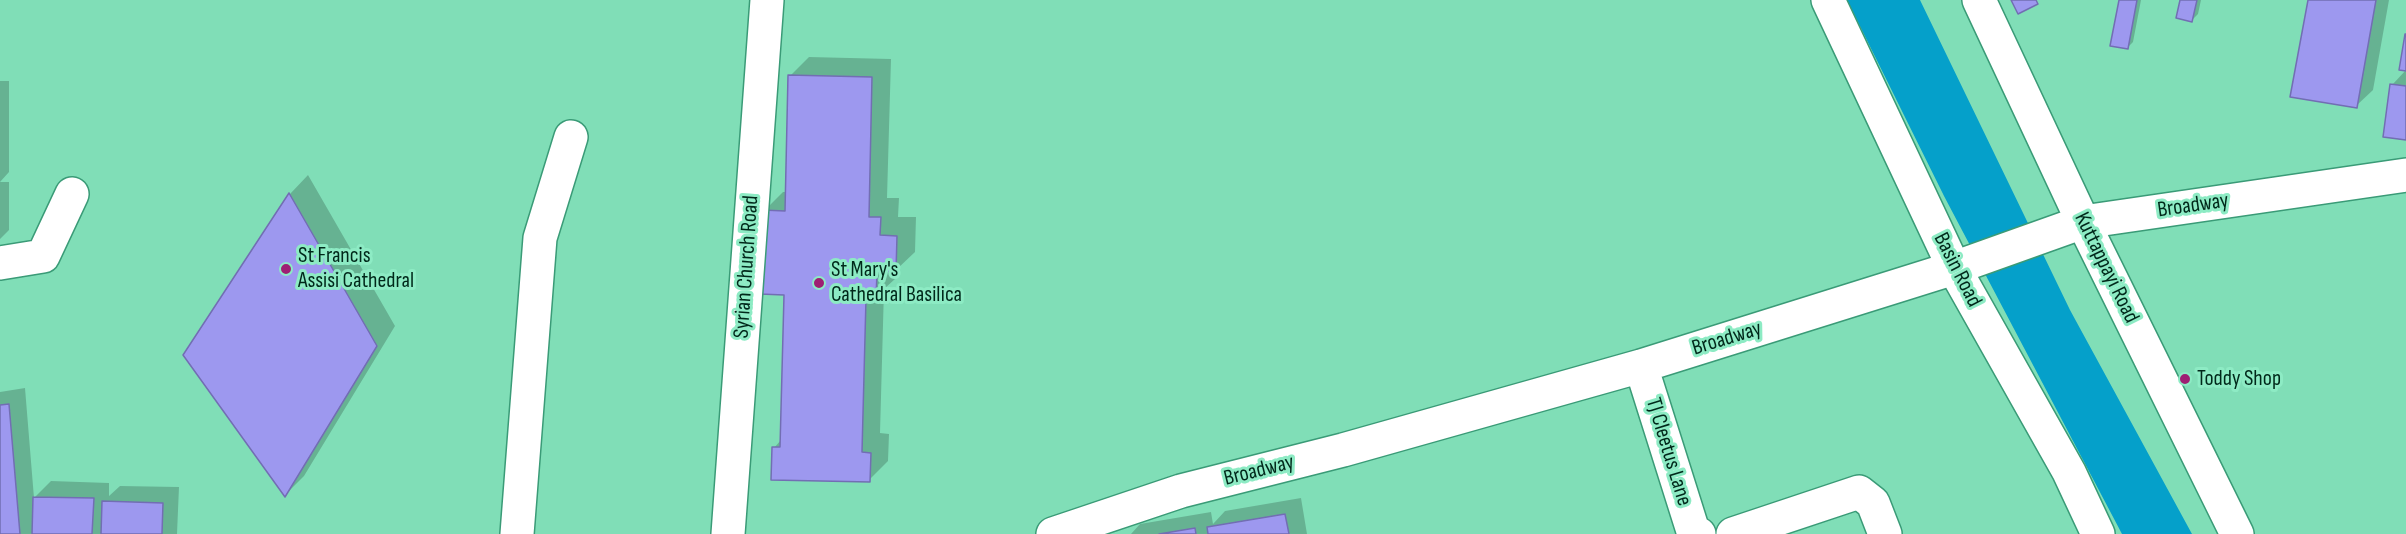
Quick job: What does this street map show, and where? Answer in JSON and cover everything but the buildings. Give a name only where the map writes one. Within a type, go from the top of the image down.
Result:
[{"type":"street","name":"Syrian Church Road","points":[[728,534],[767,0]]},
{"type":"street","name":"Basin Road","points":[[1828,0],[1954,268],[2069,472],[2098,534]]},
{"type":"street","name":"Kuttappayi Road","points":[[1979,0],[2084,222],[2237,534]]},
{"type":"street","points":[[517,534],[540,238],[571,137]]},
{"type":"street","name":"Broadway","points":[[1053,534],[1181,491],[1343,450],[1641,366],[1954,268],[2084,222],[2406,175]]},
{"type":"street","points":[[0,263],[43,256],[72,194]]},
{"type":"street","name":"TJ Cleetus Lane","points":[[1641,366],[1693,531],[1699,534]]},
{"type":"street","points":[[1733,534],[1859,492],[1873,503],[1885,534]]},
{"type":"water","points":[[1847,0],[1920,0],[2070,310],[2192,534],[2122,534],[1944,196]]},
{"type":"place","name":"St Francis Assisi Cathedral","points":[[286,269]]},
{"type":"place","name":"St Mary's Cathedral Basilica","points":[[819,283]]},
{"type":"place","name":"Toddy Shop","points":[[2185,379]]}]
